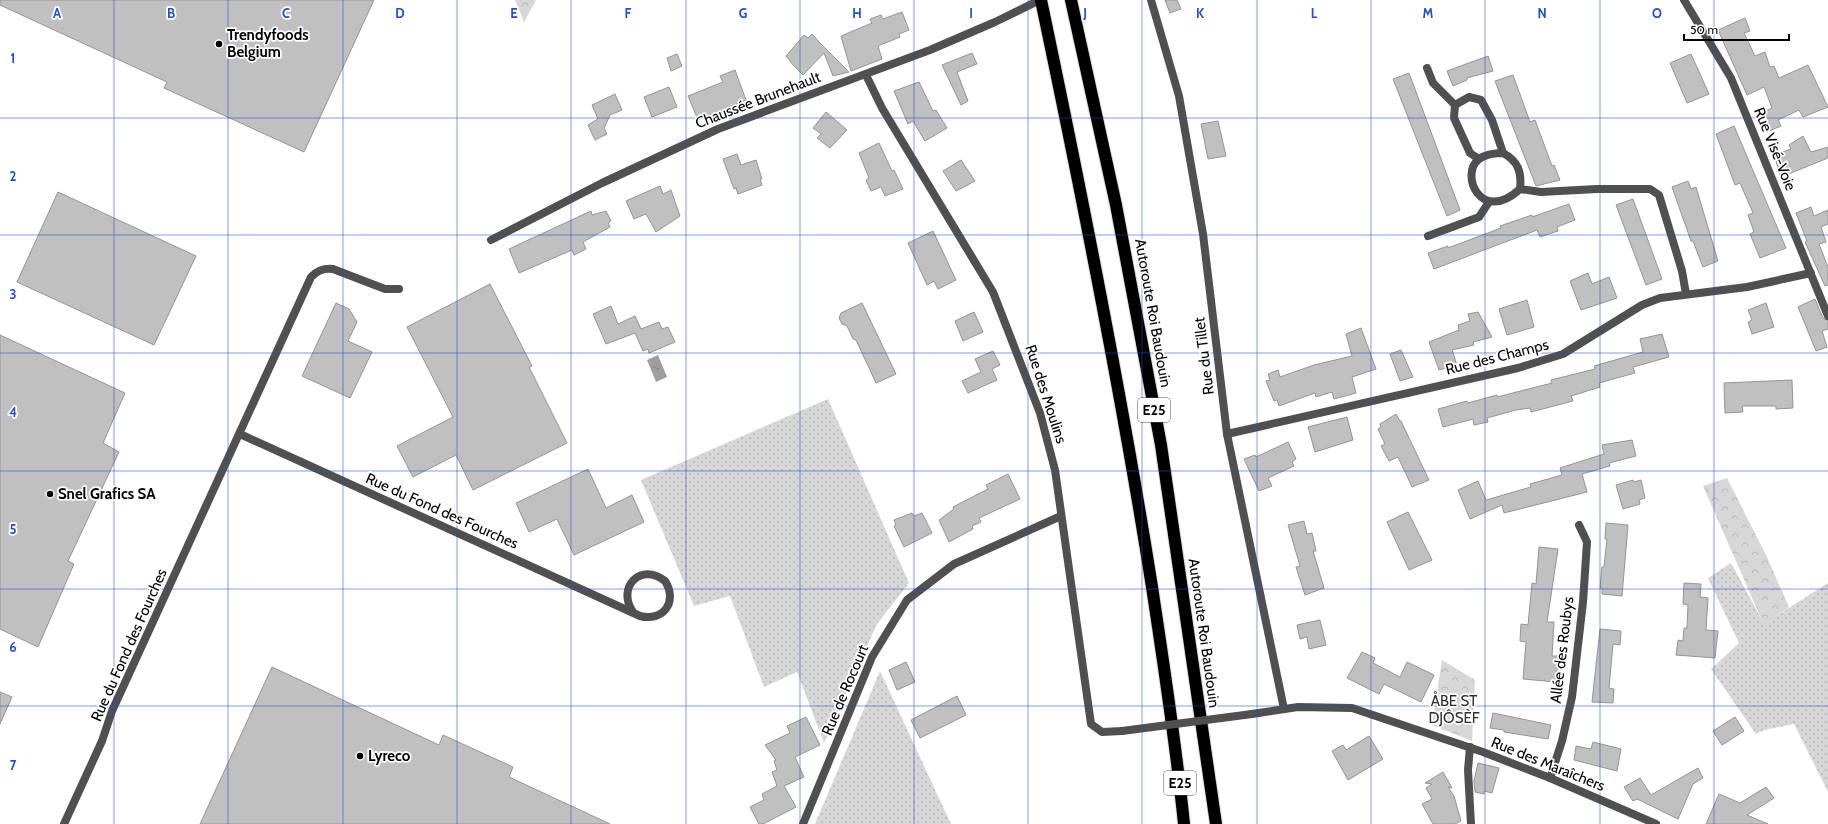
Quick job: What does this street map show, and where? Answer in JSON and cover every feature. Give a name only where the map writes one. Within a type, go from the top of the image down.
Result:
[{"type":"highway","name":"E25","points":[[1040,0],[1085,210],[1130,450],[1176,743],[1184,824]]},
{"type":"highway","name":"Autoroute Roi Baudouin","points":[[1070,0],[1116,204],[1161,445],[1216,824]]},
{"type":"street","name":"Chaussée Brunehault","points":[[491,240],[602,182],[718,129],[866,75],[995,22],[1040,0]]},
{"type":"street","name":"Rue du Tillet","points":[[1151,0],[1179,96],[1203,234],[1227,434],[1284,709]]},
{"type":"street","name":"Rue Visé-Voie","points":[[1684,0],[1730,78],[1828,316]]},
{"type":"street","points":[[1427,68],[1433,83],[1455,105],[1454,118],[1470,153],[1478,159]]},
{"type":"street","name":"Rue des Moulins","points":[[866,75],[882,108],[993,292],[1040,413],[1055,470],[1091,724],[1102,732],[1122,731]]},
{"type":"street","points":[[1455,105],[1469,97],[1481,100],[1492,120],[1503,153],[1517,163],[1522,176],[1520,189],[1511,197],[1502,202],[1489,202],[1479,196],[1472,184],[1473,168],[1478,159],[1490,154],[1503,153]]},
{"type":"street","points":[[1520,189],[1541,192],[1597,188],[1650,189],[1659,195],[1682,271],[1686,294]]},
{"type":"street","points":[[1428,236],[1479,217],[1489,202]]},
{"type":"street","name":"Rue du Fond des Fourches","points":[[64,824],[102,741],[112,711],[311,277],[325,268],[342,272],[386,289],[399,289]]},
{"type":"street","name":"Rue des Champs","points":[[1227,434],[1518,368],[1563,354],[1642,305],[1660,298],[1747,287],[1811,273]]},
{"type":"street","name":"Rue du Fond des Fourches","points":[[240,434],[587,592],[633,612],[647,618],[659,615],[669,604],[671,595],[665,581],[652,574],[644,574],[634,580],[627,590],[627,598],[633,612]]},
{"type":"street","name":"Rue de Rocourt","points":[[803,824],[872,657],[907,600],[954,564],[1061,516]]},
{"type":"street","name":"Allée des Roubys","points":[[1550,778],[1562,741],[1572,697],[1587,542],[1579,525]]},
{"type":"street","name":"Rue des Maraîchers","points":[[1122,731],[1284,709],[1328,707],[1352,708],[1470,748],[1550,778],[1656,824]]},
{"type":"street","points":[[1470,748],[1468,770],[1471,824]]},
{"type":"green space","points":[[515,0],[536,0],[524,22]]},
{"type":"green space","points":[[828,399],[909,583],[877,624],[824,743],[797,672],[764,687],[730,596],[694,606],[641,480]]},
{"type":"green space","points":[[1727,478],[1766,555],[1789,607],[1764,625],[1703,486]]},
{"type":"green space","points":[[1731,563],[1764,624],[1828,583],[1828,792],[1794,724],[1764,730],[1756,734],[1711,669],[1739,643],[1708,578]]},
{"type":"green space","name":"ÅBE ST DJÔSÈF","points":[[1442,660],[1475,680],[1472,741],[1432,725]]},
{"type":"green space","points":[[880,671],[951,824],[815,824]]},
{"type":"water","points":[[658,355],[667,377],[656,382],[647,360]]},
{"type":"building","name":"Trendyfoods Belgium","points":[[0,0],[374,0],[304,152],[164,88],[167,82],[0,5]]},
{"type":"building","points":[[1165,0],[1177,0],[1181,9],[1170,13]]},
{"type":"building","points":[[902,12],[909,30],[899,34],[900,37],[878,46],[882,59],[851,71],[841,36],[872,23],[870,19],[881,15],[883,19]]},
{"type":"building","points":[[1745,18],[1750,31],[1744,33],[1755,56],[1765,52],[1770,67],[1774,66],[1779,78],[1808,65],[1828,107],[1803,117],[1799,110],[1778,120],[1781,126],[1769,131],[1766,125],[1763,127],[1757,115],[1772,108],[1764,87],[1747,95],[1718,30]]},
{"type":"building","points":[[812,34],[849,72],[833,76],[824,53],[803,75],[793,65],[786,56],[804,35],[808,38]]},
{"type":"building","points":[[972,53],[977,64],[957,72],[968,101],[961,105],[942,65]]},
{"type":"building","points":[[677,54],[682,66],[671,71],[667,58]]},
{"type":"building","points":[[1691,54],[1709,94],[1687,103],[1670,63]]},
{"type":"building","points":[[1488,56],[1493,71],[1467,78],[1467,80],[1453,86],[1447,71]]},
{"type":"building","points":[[735,70],[746,100],[698,120],[688,96],[723,82],[720,76]]},
{"type":"building","points":[[1409,73],[1460,210],[1447,216],[1393,79]]},
{"type":"building","points":[[1513,75],[1530,122],[1535,120],[1552,166],[1554,165],[1560,180],[1536,186],[1495,81]]},
{"type":"building","points":[[919,82],[933,111],[936,110],[947,128],[925,141],[913,121],[908,124],[894,91]]},
{"type":"building","points":[[669,87],[677,107],[652,117],[644,97]]},
{"type":"building","points":[[615,94],[622,110],[610,115],[604,128],[607,134],[595,140],[588,125],[598,119],[592,105]]},
{"type":"building","points":[[826,112],[847,130],[830,148],[817,138],[821,134],[813,128]]},
{"type":"building","points":[[1218,121],[1226,156],[1208,159],[1201,124]]},
{"type":"building","points":[[1734,126],[1786,248],[1760,258],[1750,234],[1754,232],[1748,215],[1753,213],[1740,183],[1735,185],[1716,134]]},
{"type":"building","points":[[1803,136],[1811,152],[1828,147],[1828,158],[1781,177],[1774,155],[1791,149],[1789,145]]},
{"type":"building","points":[[879,143],[892,171],[894,170],[903,189],[885,196],[881,187],[871,191],[866,180],[869,178],[859,153]]},
{"type":"building","points":[[737,154],[741,165],[756,160],[762,179],[760,179],[762,185],[738,194],[736,188],[734,189],[723,159]]},
{"type":"building","points":[[961,160],[975,181],[956,191],[943,171]]},
{"type":"building","points":[[1688,181],[1691,189],[1696,187],[1718,261],[1703,267],[1693,241],[1691,241],[1672,187]]},
{"type":"building","points":[[660,186],[663,194],[671,190],[680,216],[656,232],[646,214],[634,219],[626,201]]},
{"type":"building","points":[[58,192],[196,256],[154,345],[17,282]]},
{"type":"building","points":[[1633,199],[1662,279],[1646,285],[1616,205]]},
{"type":"building","points":[[1569,204],[1575,220],[1557,227],[1558,231],[1540,237],[1537,230],[1434,269],[1428,253],[1448,246],[1448,248],[1501,228],[1500,226]]},
{"type":"building","points":[[1811,207],[1814,216],[1828,210],[1828,224],[1821,227],[1826,242],[1819,244],[1828,267],[1828,285],[1825,286],[1805,242],[1807,241],[1796,213]]},
{"type":"building","points":[[591,211],[592,215],[606,211],[611,221],[608,223],[610,227],[583,242],[586,249],[574,255],[572,250],[519,273],[509,249]]},
{"type":"building","points":[[933,231],[956,280],[938,289],[934,281],[927,285],[908,243]]},
{"type":"building","points":[[1588,273],[1592,284],[1609,277],[1617,298],[1581,310],[1570,281]]},
{"type":"building","points":[[490,284],[532,366],[529,367],[567,443],[473,490],[456,455],[413,477],[397,446],[453,417],[407,327]]},
{"type":"building","points":[[1815,299],[1823,318],[1828,321],[1828,329],[1822,331],[1827,347],[1816,351],[1798,307]]},
{"type":"building","points":[[1527,300],[1534,327],[1507,335],[1499,309]]},
{"type":"building","points":[[336,303],[349,309],[357,322],[348,341],[372,352],[350,398],[302,376]]},
{"type":"building","points":[[862,303],[896,374],[876,383],[856,340],[853,339],[847,326],[842,324],[839,318],[841,313]]},
{"type":"building","points":[[1766,303],[1774,327],[1752,334],[1748,322],[1752,320],[1748,310]]},
{"type":"building","points":[[611,306],[618,324],[635,316],[641,329],[659,322],[662,329],[668,327],[675,342],[649,353],[648,349],[643,351],[635,333],[606,344],[593,314]]},
{"type":"building","points":[[974,312],[983,332],[963,341],[955,321]]},
{"type":"building","points":[[1478,312],[1492,337],[1473,342],[1474,345],[1452,350],[1457,365],[1439,370],[1429,342],[1459,330],[1458,325],[1470,321],[1468,314]]},
{"type":"building","points":[[1361,328],[1376,369],[1352,377],[1356,393],[1334,399],[1332,392],[1316,397],[1315,393],[1279,406],[1277,400],[1274,401],[1266,381],[1270,380],[1268,374],[1278,370],[1280,377],[1314,365],[1352,356],[1346,334]]},
{"type":"building","points":[[1662,334],[1669,357],[1633,367],[1635,373],[1599,383],[1600,387],[1571,396],[1573,401],[1531,412],[1530,408],[1516,410],[1487,418],[1488,422],[1474,425],[1473,419],[1443,427],[1438,409],[1467,401],[1468,403],[1497,395],[1497,397],[1552,383],[1551,380],[1595,369],[1594,366],[1643,352],[1640,339]]},
{"type":"building","name":"Snel Grafics SA","points":[[0,335],[125,393],[103,443],[119,452],[68,561],[74,564],[38,647],[0,629]]},
{"type":"building","points":[[1401,350],[1413,377],[1400,381],[1390,354]]},
{"type":"building","points":[[993,351],[1000,365],[992,369],[997,380],[968,393],[962,381],[981,372],[975,359]]},
{"type":"building","points":[[1792,380],[1793,408],[1776,409],[1776,406],[1742,406],[1743,412],[1725,413],[1724,383]]},
{"type":"building","points":[[1396,414],[1401,421],[1429,480],[1412,487],[1398,457],[1389,461],[1381,446],[1385,444],[1378,429],[1381,427],[1380,424]]},
{"type":"building","points":[[1347,417],[1353,440],[1315,452],[1308,427]]},
{"type":"building","points":[[1632,440],[1636,456],[1609,463],[1610,466],[1582,474],[1587,492],[1504,513],[1502,505],[1470,519],[1458,490],[1478,481],[1486,500],[1531,487],[1530,484],[1562,475],[1560,468],[1604,454],[1602,445]]},
{"type":"building","points":[[1288,442],[1296,459],[1292,462],[1294,466],[1268,478],[1272,486],[1259,491],[1244,459],[1255,455],[1256,457]]},
{"type":"building","points":[[588,469],[606,508],[632,495],[644,522],[574,555],[557,519],[529,532],[516,503]]},
{"type":"building","points":[[1008,474],[1020,499],[979,518],[981,522],[972,526],[973,529],[949,542],[939,520],[954,509],[953,507],[988,489],[986,485]]},
{"type":"building","points":[[1633,480],[1634,482],[1641,480],[1645,498],[1639,500],[1640,504],[1623,509],[1616,485]]},
{"type":"building","points":[[1408,512],[1432,560],[1409,570],[1387,522]]},
{"type":"building","points":[[912,513],[914,516],[922,513],[932,533],[904,547],[894,526],[896,525],[894,520]]},
{"type":"building","points":[[1304,521],[1307,534],[1312,533],[1316,551],[1313,551],[1324,588],[1305,595],[1296,567],[1300,566],[1288,525]]},
{"type":"building","points":[[1606,523],[1628,525],[1622,596],[1602,594],[1602,588],[1600,588],[1607,539],[1605,539]]},
{"type":"building","points":[[1539,547],[1558,549],[1547,622],[1554,622],[1552,656],[1558,656],[1556,682],[1523,679],[1526,642],[1520,641],[1521,624],[1528,625],[1532,583],[1536,584]]},
{"type":"building","points":[[1684,583],[1701,584],[1700,597],[1708,598],[1706,630],[1718,631],[1715,658],[1676,655],[1678,640],[1683,641],[1684,628],[1687,628],[1688,605],[1683,604]]},
{"type":"building","points":[[1320,620],[1326,645],[1309,649],[1307,637],[1300,639],[1297,625]]},
{"type":"building","points":[[1600,629],[1621,631],[1620,645],[1613,644],[1609,688],[1614,689],[1613,703],[1592,702]]},
{"type":"building","points":[[1362,652],[1375,658],[1373,663],[1400,677],[1407,662],[1434,675],[1421,702],[1384,684],[1379,694],[1347,678]]},
{"type":"building","points":[[906,662],[915,682],[897,690],[889,670]]},
{"type":"building","name":"Lyreco","points":[[272,667],[439,745],[443,735],[513,767],[509,777],[610,824],[200,824]]},
{"type":"building","points":[[0,692],[12,697],[0,724]]},
{"type":"building","points":[[957,696],[966,715],[920,738],[911,720]]},
{"type":"building","points":[[1493,713],[1551,725],[1548,739],[1504,732],[1504,730],[1490,728]]},
{"type":"building","points":[[806,717],[820,745],[795,757],[804,777],[784,786],[796,807],[763,824],[759,824],[750,807],[764,800],[762,794],[777,786],[772,772],[777,770],[774,761],[776,760],[765,745],[790,733],[787,726]]},
{"type":"building","points":[[1735,717],[1744,731],[1722,745],[1713,731]]},
{"type":"building","points":[[1369,736],[1383,759],[1348,780],[1332,751],[1343,745],[1346,750]]},
{"type":"building","points":[[1593,742],[1621,749],[1617,771],[1574,760],[1576,746],[1591,749]]},
{"type":"building","points":[[1478,763],[1499,768],[1492,793],[1484,791],[1484,794],[1475,792],[1474,781]]},
{"type":"building","points":[[1698,768],[1703,778],[1693,784],[1678,819],[1637,799],[1633,801],[1624,787],[1640,778],[1651,795]]},
{"type":"building","points":[[1443,772],[1452,788],[1448,787],[1454,796],[1461,821],[1455,824],[1433,824],[1422,804],[1432,799],[1426,788],[1432,784],[1425,783]]},
{"type":"building","points":[[1766,787],[1774,798],[1747,815],[1768,824],[1706,824],[1719,794],[1740,803]]},
{"type":"place","name":"Trendyfoods Belgium","points":[[219,44]]},
{"type":"place","name":"Snel Grafics SA","points":[[50,494]]},
{"type":"place","name":"Lyreco","points":[[360,756]]}]
